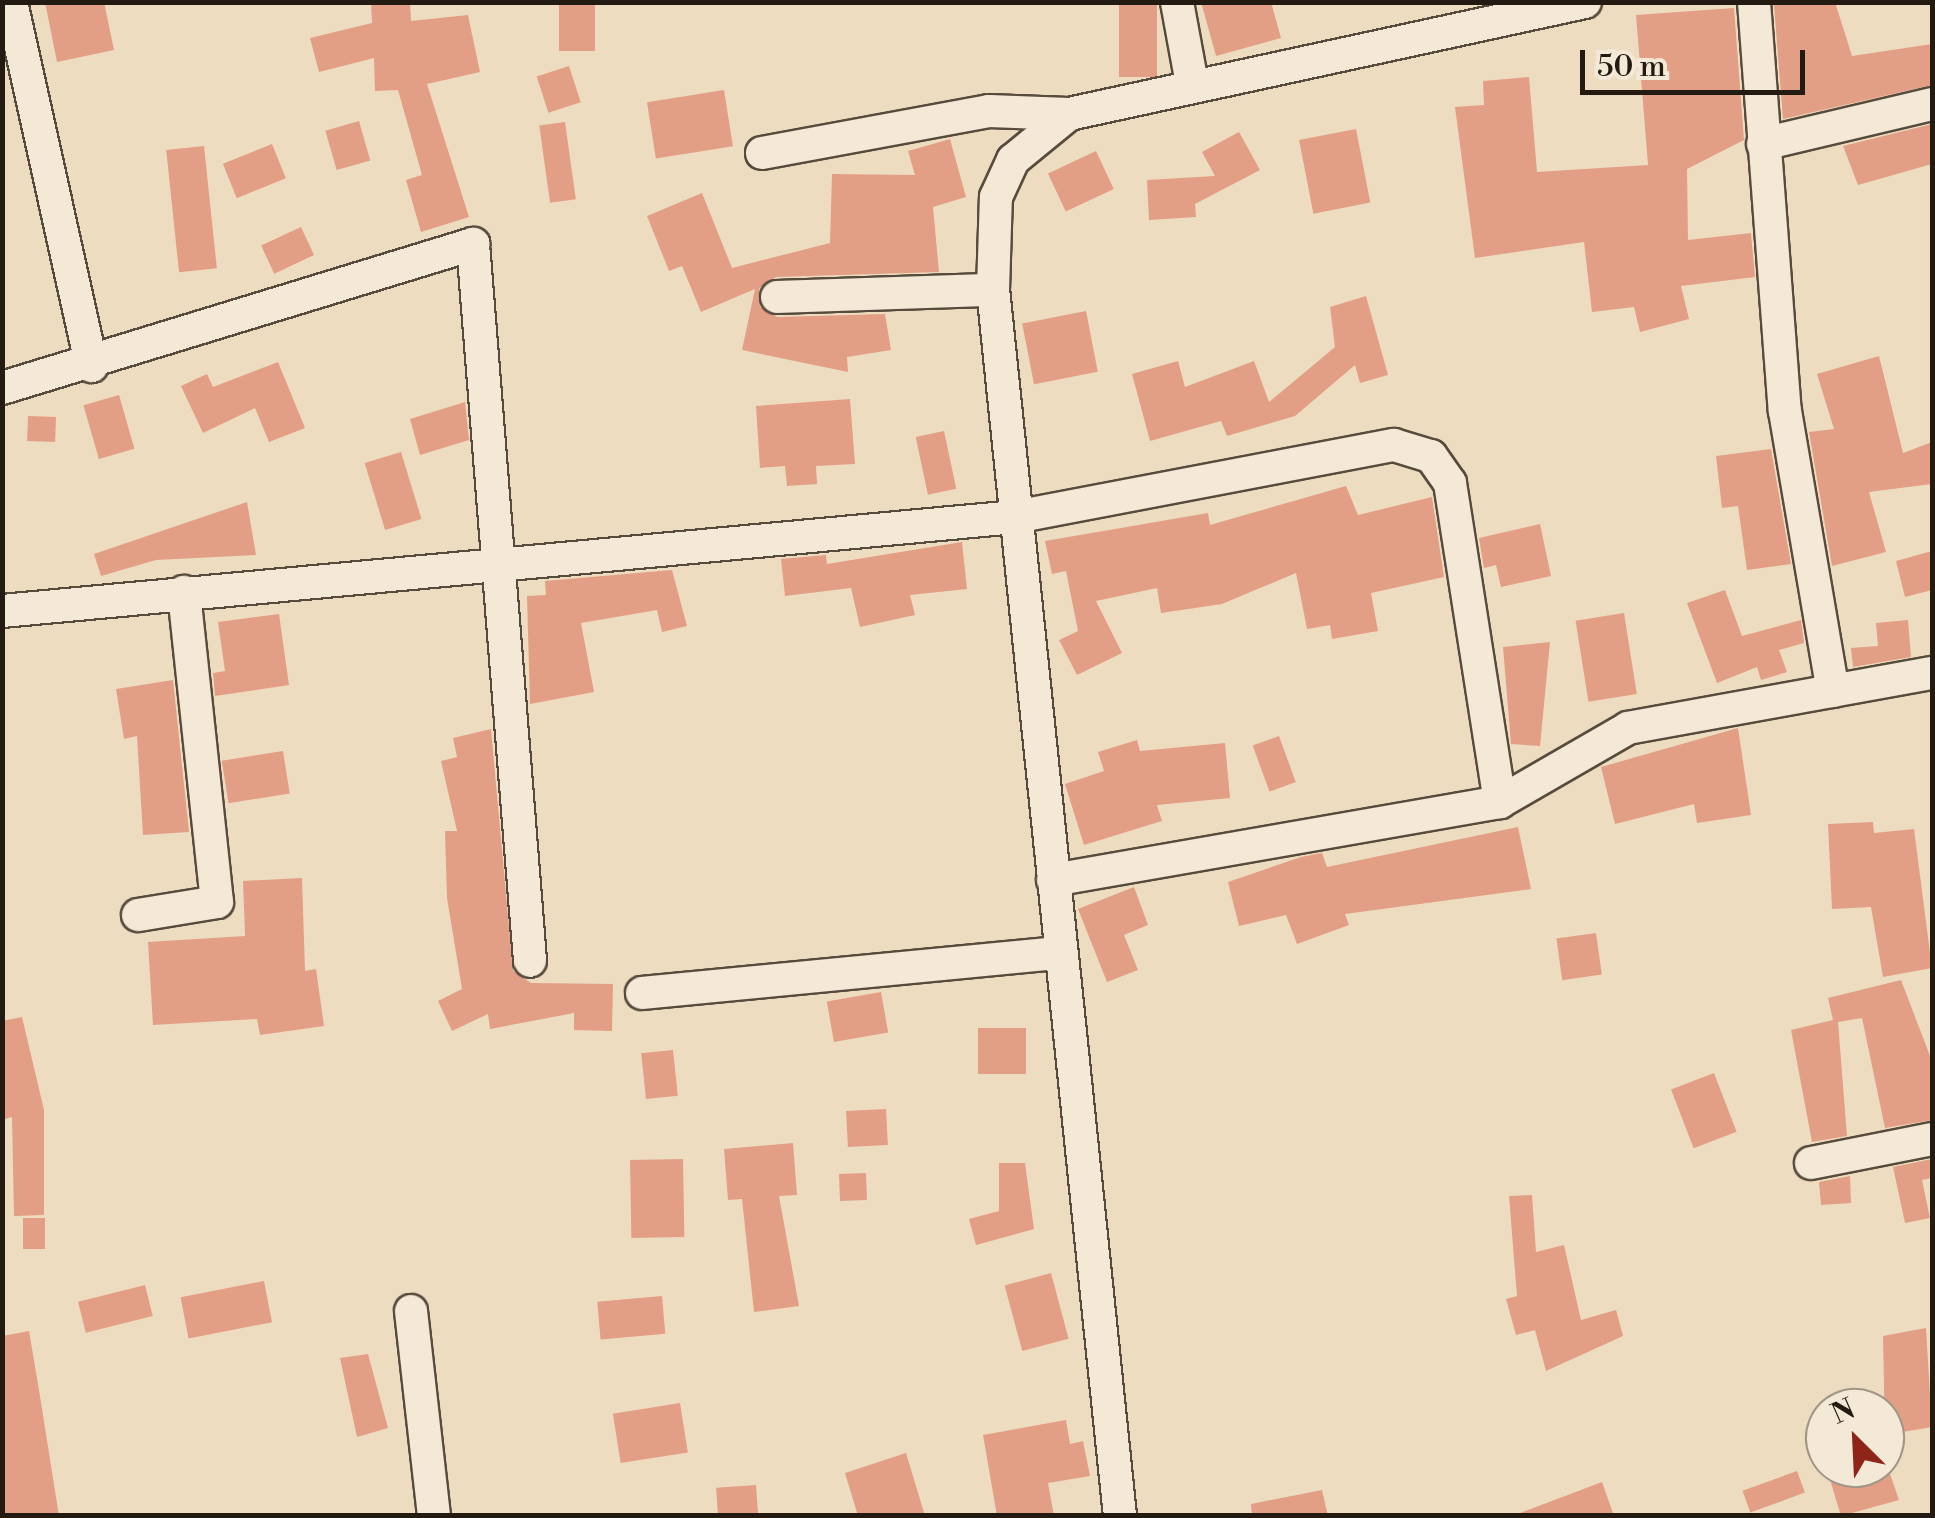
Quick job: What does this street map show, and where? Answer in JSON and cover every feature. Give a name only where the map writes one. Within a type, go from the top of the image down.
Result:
[{"type":"street","points":[[11,2],[92,366]]},
{"type":"street","points":[[1177,2],[1192,84]]},
{"type":"street","points":[[762,153],[989,111],[1069,114],[1192,84],[1584,2]]},
{"type":"street","points":[[1754,2],[1784,411],[1833,691]]},
{"type":"street","points":[[1764,144],[1932,104]]},
{"type":"street","points":[[1069,114],[1025,147],[996,197],[993,290],[1120,1516]]},
{"type":"street","points":[[2,388],[92,366],[473,244],[530,961]]},
{"type":"street","points":[[777,297],[993,290]]},
{"type":"street","points":[[2,610],[499,558],[1015,517],[1351,447],[1431,456],[1450,484],[1500,802]]},
{"type":"street","points":[[138,915],[217,902],[184,592]]},
{"type":"street","points":[[1053,880],[1500,802],[1628,728],[1932,672]]},
{"type":"street","points":[[642,993],[1061,953]]},
{"type":"street","points":[[1811,1163],[1932,1139]]},
{"type":"street","points":[[411,1311],[434,1516]]},
{"type":"building","points":[[45,2],[104,2],[114,50],[57,62]]},
{"type":"building","points":[[371,2],[410,2],[411,21],[468,15],[480,72],[427,84],[469,217],[421,232],[406,180],[422,175],[398,90],[375,91],[374,58],[319,72],[310,38],[372,23]]},
{"type":"building","points":[[559,2],[595,2],[595,51],[559,51]]},
{"type":"building","points":[[1119,2],[1157,2],[1157,77],[1119,77]]},
{"type":"building","points":[[1201,2],[1271,2],[1281,38],[1216,56]]},
{"type":"building","points":[[1835,2],[1852,56],[1932,44],[1932,85],[1783,119],[1774,5]]},
{"type":"building","points":[[1734,8],[1744,140],[1687,169],[1688,240],[1751,233],[1755,277],[1681,286],[1689,319],[1640,332],[1634,307],[1592,312],[1584,242],[1475,258],[1455,107],[1484,105],[1483,81],[1529,77],[1537,172],[1648,165],[1636,15]]},
{"type":"building","points":[[569,66],[581,102],[548,113],[537,77]]},
{"type":"building","points":[[724,90],[733,146],[656,159],[647,102]]},
{"type":"building","points":[[359,121],[370,160],[337,170],[325,131]]},
{"type":"building","points":[[565,122],[576,199],[550,203],[539,126]]},
{"type":"building","points":[[1932,124],[1932,164],[1858,185],[1843,146]]},
{"type":"building","points":[[1356,129],[1370,203],[1313,214],[1299,140]]},
{"type":"building","points":[[1239,132],[1260,170],[1195,204],[1196,217],[1149,220],[1147,180],[1215,176],[1202,152]]},
{"type":"building","points":[[950,139],[966,197],[933,207],[939,272],[776,277],[759,288],[760,307],[777,317],[885,314],[891,350],[847,357],[848,372],[742,350],[755,289],[701,312],[682,266],[669,271],[647,216],[702,193],[732,268],[830,243],[832,174],[915,175],[908,151]]},
{"type":"building","points":[[272,144],[286,178],[237,198],[223,164]]},
{"type":"building","points":[[204,146],[217,268],[179,272],[166,150]]},
{"type":"building","points":[[1096,151],[1114,189],[1066,211],[1048,173]]},
{"type":"building","points":[[301,227],[314,255],[274,274],[261,246]]},
{"type":"building","points":[[1366,296],[1388,375],[1360,383],[1355,365],[1295,416],[1227,436],[1221,421],[1150,441],[1132,374],[1178,361],[1185,387],[1254,361],[1269,402],[1335,347],[1330,307]]},
{"type":"building","points":[[1086,311],[1098,372],[1034,384],[1022,323]]},
{"type":"building","points":[[1879,356],[1903,453],[1932,442],[1932,484],[1869,492],[1886,552],[1832,566],[1809,432],[1834,429],[1817,374]]},
{"type":"building","points":[[278,362],[305,428],[269,442],[255,408],[203,433],[181,386],[207,374],[213,387]]},
{"type":"building","points":[[119,395],[134,449],[99,459],[83,405]]},
{"type":"building","points":[[850,399],[855,464],[816,466],[817,484],[787,486],[785,466],[760,468],[756,406]]},
{"type":"building","points":[[465,402],[469,440],[420,455],[410,419]]},
{"type":"building","points":[[28,416],[56,417],[55,442],[27,441]]},
{"type":"building","points":[[944,431],[956,489],[928,495],[916,437]]},
{"type":"building","points":[[1771,449],[1791,564],[1747,570],[1738,506],[1722,508],[1716,456]]},
{"type":"building","points":[[401,452],[421,519],[385,530],[365,463]]},
{"type":"building","points":[[1346,486],[1358,515],[1432,497],[1444,577],[1371,593],[1378,631],[1332,639],[1330,625],[1307,629],[1296,573],[1222,604],[1161,613],[1157,588],[1096,601],[1122,653],[1077,675],[1059,640],[1078,631],[1066,571],[1052,574],[1045,541],[1208,513],[1210,525]]},
{"type":"building","points":[[247,502],[256,555],[156,560],[101,576],[94,554]]},
{"type":"building","points":[[1540,524],[1551,576],[1501,587],[1496,565],[1484,568],[1479,538]]},
{"type":"building","points":[[962,542],[967,589],[910,595],[915,615],[860,627],[851,588],[785,596],[781,559],[826,555],[827,564]]},
{"type":"building","points":[[1932,551],[1932,590],[1905,597],[1896,561]]},
{"type":"building","points":[[672,570],[687,626],[662,632],[657,610],[581,623],[594,692],[530,704],[527,596],[546,595],[545,581]]},
{"type":"building","points":[[1725,590],[1742,636],[1801,620],[1804,643],[1779,650],[1787,672],[1761,680],[1757,667],[1717,683],[1687,603]]},
{"type":"building","points":[[1624,613],[1637,694],[1588,702],[1576,621]]},
{"type":"building","points":[[279,614],[289,685],[215,696],[213,673],[225,671],[218,622]]},
{"type":"building","points":[[1908,620],[1911,657],[1853,667],[1851,648],[1878,646],[1876,623]]},
{"type":"building","points":[[1550,642],[1540,746],[1511,744],[1503,647]]},
{"type":"building","points":[[173,680],[189,832],[143,835],[137,736],[124,739],[116,689]]},
{"type":"building","points":[[1738,728],[1751,815],[1697,823],[1694,804],[1615,824],[1601,767]]},
{"type":"building","points":[[491,729],[513,971],[531,983],[613,984],[612,1031],[574,1030],[574,1013],[490,1029],[488,1014],[452,1031],[438,1001],[462,989],[447,898],[445,831],[457,831],[441,761],[457,757],[453,738]]},
{"type":"building","points":[[1279,736],[1296,782],[1269,792],[1253,746]]},
{"type":"building","points":[[1137,740],[1140,751],[1225,743],[1230,798],[1157,805],[1162,821],[1084,845],[1065,784],[1104,771],[1098,752]]},
{"type":"building","points":[[283,751],[290,793],[228,803],[222,761]]},
{"type":"building","points":[[1873,822],[1874,833],[1914,829],[1932,968],[1883,977],[1871,907],[1832,909],[1828,824]]},
{"type":"building","points":[[1518,827],[1531,889],[1345,914],[1349,925],[1297,944],[1286,915],[1239,926],[1228,882],[1322,853],[1327,867]]},
{"type":"building","points":[[302,878],[305,971],[316,969],[324,1026],[260,1035],[257,1019],[153,1025],[148,942],[245,936],[243,881]]},
{"type":"building","points":[[1134,887],[1148,925],[1124,935],[1138,970],[1107,982],[1078,909]]},
{"type":"building","points":[[1596,933],[1602,975],[1562,980],[1556,939]]},
{"type":"building","points":[[1901,980],[1932,1061],[1932,1120],[1885,1128],[1862,1018],[1838,1022],[1847,1136],[1812,1142],[1791,1030],[1833,1020],[1828,998]]},
{"type":"building","points":[[881,992],[888,1032],[834,1042],[827,1002]]},
{"type":"building","points":[[22,1017],[44,1110],[44,1215],[14,1216],[12,1117],[2,1120],[2,1021]]},
{"type":"building","points":[[978,1028],[1026,1028],[1026,1074],[978,1074]]},
{"type":"building","points":[[673,1050],[678,1096],[646,1099],[641,1053]]},
{"type":"building","points":[[1714,1073],[1737,1132],[1694,1148],[1671,1089]]},
{"type":"building","points":[[886,1109],[888,1145],[848,1147],[846,1111]]},
{"type":"building","points":[[793,1143],[797,1195],[779,1196],[799,1306],[754,1312],[742,1199],[728,1200],[724,1149]]},
{"type":"building","points":[[683,1159],[684,1237],[631,1238],[630,1160]]},
{"type":"building","points":[[1932,1159],[1932,1178],[1922,1180],[1930,1218],[1905,1223],[1893,1167]]},
{"type":"building","points":[[999,1163],[1025,1163],[1034,1229],[976,1245],[969,1219],[999,1211]]},
{"type":"building","points":[[866,1173],[867,1200],[840,1201],[839,1174]]},
{"type":"building","points":[[1850,1176],[1851,1203],[1821,1205],[1819,1182]]},
{"type":"building","points":[[1532,1195],[1536,1252],[1564,1245],[1581,1320],[1616,1310],[1623,1336],[1546,1371],[1535,1330],[1516,1335],[1506,1299],[1517,1296],[1509,1196]]},
{"type":"building","points":[[23,1218],[45,1218],[45,1249],[23,1249]]},
{"type":"building","points":[[1051,1273],[1069,1339],[1022,1351],[1005,1285]]},
{"type":"building","points":[[264,1281],[272,1322],[189,1338],[181,1297]]},
{"type":"building","points":[[145,1285],[153,1316],[86,1333],[78,1302]]},
{"type":"building","points":[[662,1296],[665,1334],[601,1340],[597,1302]]},
{"type":"building","points":[[1926,1328],[1932,1427],[1905,1432],[1905,1388],[1884,1388],[1883,1336]]},
{"type":"building","points":[[29,1331],[59,1516],[2,1516],[2,1336]]},
{"type":"building","points":[[368,1354],[388,1428],[357,1437],[340,1358]]},
{"type":"building","points":[[680,1403],[688,1452],[621,1463],[613,1414]]},
{"type":"building","points":[[1066,1420],[1070,1444],[1083,1441],[1090,1476],[1048,1483],[1054,1516],[997,1516],[983,1435]]},
{"type":"building","points":[[906,1453],[925,1516],[858,1516],[845,1473]]},
{"type":"building","points":[[1797,1471],[1805,1493],[1750,1512],[1742,1491]]},
{"type":"building","points":[[1602,1482],[1614,1516],[1520,1516],[1520,1513]]},
{"type":"building","points":[[756,1485],[758,1513],[718,1516],[716,1488]]},
{"type":"building","points":[[1833,1488],[1895,1488],[1899,1500],[1841,1516]]},
{"type":"building","points":[[1322,1490],[1328,1516],[1252,1516],[1251,1504]]}]
